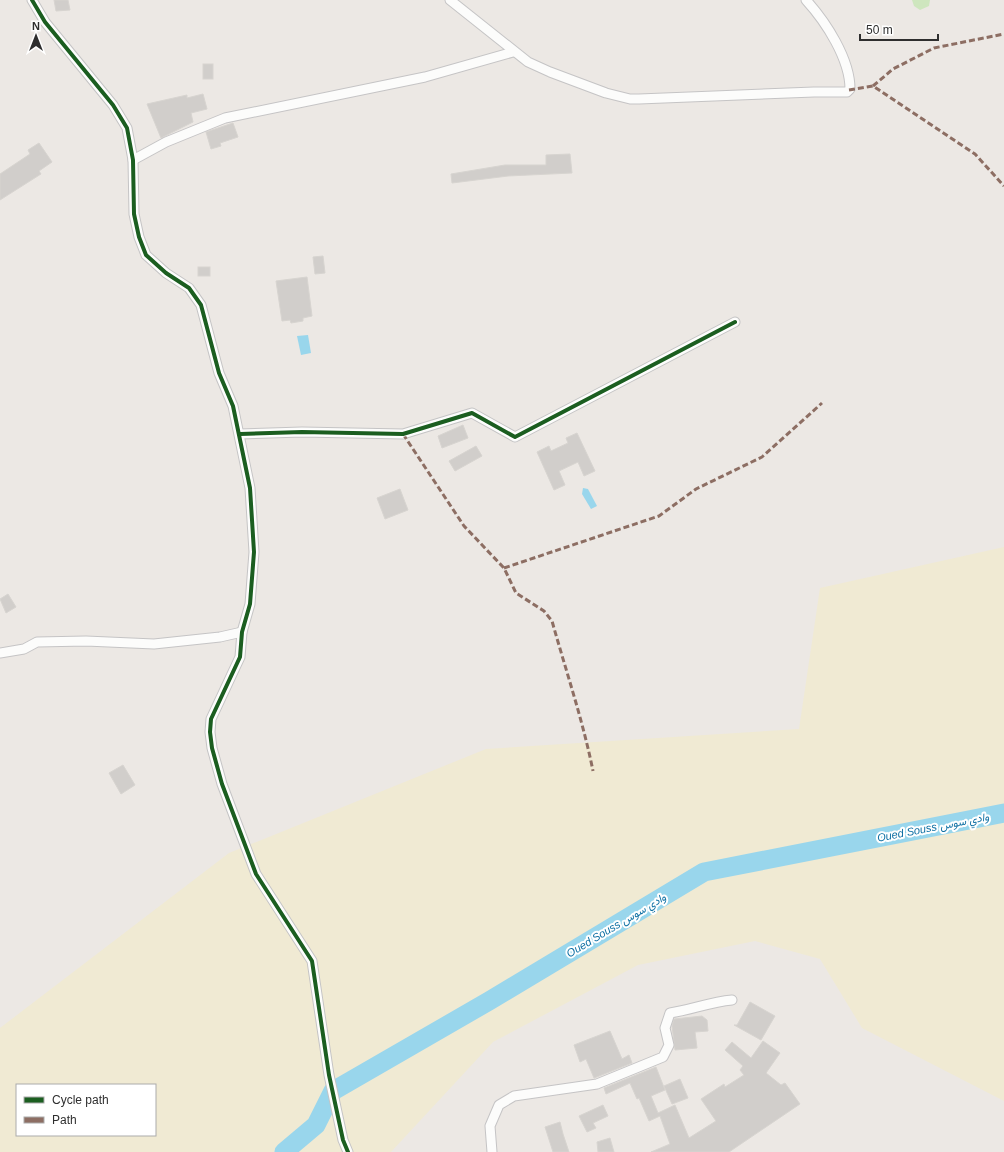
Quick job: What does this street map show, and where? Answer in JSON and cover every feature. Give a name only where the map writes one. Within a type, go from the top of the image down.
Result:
[{"type":"street","points":[[32,0],[45,22],[113,105],[127,128],[133,160],[134,214],[139,237],[146,255],[166,273],[189,288],[201,305],[219,373],[233,406],[250,488],[254,552],[250,604],[242,632],[240,657],[211,719],[210,732],[212,748],[222,784],[256,874],[312,961],[329,1075],[343,1140],[348,1152]]},
{"type":"street","points":[[450,0],[513,52],[528,62],[550,72],[630,99],[847,92],[850,89],[849,74],[841,53],[815,10],[806,0]]},
{"type":"street","points":[[133,160],[166,142],[224,118],[425,77],[513,52]]},
{"type":"street","points":[[240,434],[302,432],[403,434],[472,413],[515,437],[735,322]]},
{"type":"street","points":[[0,653],[24,649],[37,642],[86,641],[154,644],[220,637],[242,632]]},
{"type":"street","points":[[492,1152],[490,1126],[499,1105],[514,1096],[597,1084],[663,1058],[669,1045],[665,1028],[670,1013],[688,1010],[713,1002],[732,1000]]},
{"type":"green space","points":[[912,0],[930,0],[929,6],[920,10],[914,6]]},
{"type":"sand","points":[[1004,547],[1004,1101],[862,1028],[820,959],[755,941],[638,965],[493,1042],[391,1152],[0,1152],[0,1028],[229,853],[486,749],[799,729],[820,588]]},
{"type":"water","points":[[308,335],[311,353],[301,355],[297,336]]},
{"type":"water","points":[[583,488],[588,489],[597,506],[591,509],[582,494]]},
{"type":"building","points":[[54,0],[68,0],[70,10],[56,11]]},
{"type":"building","points":[[203,64],[213,64],[213,79],[203,79]]},
{"type":"building","points":[[203,94],[207,109],[191,113],[193,122],[161,138],[147,104],[187,95],[187,98]]},
{"type":"building","points":[[233,123],[238,137],[220,143],[221,146],[211,149],[206,132]]},
{"type":"building","points":[[39,143],[52,162],[39,171],[41,174],[0,200],[0,174],[30,154],[28,150]]},
{"type":"building","points":[[570,154],[572,173],[508,176],[452,183],[451,174],[505,165],[546,165],[546,155]]},
{"type":"building","points":[[323,256],[325,273],[315,274],[313,257]]},
{"type":"building","points":[[198,267],[210,267],[210,276],[198,276]]},
{"type":"building","points":[[307,277],[312,316],[303,318],[303,321],[291,323],[290,320],[282,321],[276,281]]},
{"type":"building","points":[[463,425],[468,438],[442,448],[438,436]]},
{"type":"building","points":[[577,433],[595,471],[584,476],[578,462],[559,471],[565,485],[554,490],[537,452],[549,446],[551,451],[568,443],[566,438]]},
{"type":"building","points":[[476,446],[482,456],[455,471],[449,461]]},
{"type":"building","points":[[400,489],[408,510],[385,519],[377,498]]},
{"type":"building","points":[[8,594],[16,607],[6,613],[0,599]]},
{"type":"building","points":[[123,765],[135,785],[121,794],[109,773]]},
{"type":"building","points":[[750,1002],[775,1016],[761,1040],[734,1025],[737,1025]]},
{"type":"building","points":[[702,1016],[707,1020],[708,1031],[695,1032],[697,1048],[675,1050],[672,1026],[674,1019]]},
{"type":"building","points":[[610,1031],[622,1059],[629,1055],[632,1063],[594,1078],[586,1059],[580,1062],[574,1045]]},
{"type":"building","points":[[763,1041],[780,1053],[766,1073],[781,1085],[785,1083],[800,1104],[729,1152],[651,1152],[670,1144],[660,1116],[649,1121],[639,1098],[637,1099],[630,1083],[606,1094],[604,1088],[656,1067],[665,1090],[651,1096],[658,1113],[675,1105],[689,1138],[716,1121],[701,1099],[724,1084],[725,1087],[744,1075],[740,1070],[743,1066],[725,1050],[732,1042],[751,1058]]},
{"type":"building","points":[[680,1079],[688,1098],[672,1104],[664,1086]]},
{"type":"building","points":[[603,1105],[608,1116],[593,1123],[596,1128],[587,1132],[579,1116]]},
{"type":"building","points":[[560,1122],[569,1152],[553,1152],[545,1127]]},
{"type":"building","points":[[610,1138],[614,1152],[598,1152],[597,1142]]},
{"type":"waterway","name":"Oued Souss وادي سوس","points":[[284,1152],[316,1125],[333,1091],[489,1001],[704,872],[1004,813]]},
{"type":"marked path","points":[[873,86],[893,69],[934,48],[1004,34]]},
{"type":"marked path","points":[[849,90],[873,86],[975,154],[1004,186]]},
{"type":"marked path","points":[[504,568],[659,516],[696,489],[762,457],[822,403]]},
{"type":"marked path","points":[[403,434],[464,526],[504,568],[516,593],[544,611],[552,621],[579,715],[593,771]]},
{"type":"cycle path","points":[[32,0],[45,22],[113,105],[127,128],[133,160],[134,214],[139,237],[146,255],[166,273],[189,288],[201,305],[219,373],[233,406],[250,488],[254,552],[250,604],[242,632],[240,657],[211,719],[210,732],[212,748],[222,784],[256,874],[312,961],[329,1075],[343,1140],[348,1152]]},
{"type":"cycle path","points":[[240,434],[302,432],[403,434],[472,413],[515,437],[735,322]]}]
